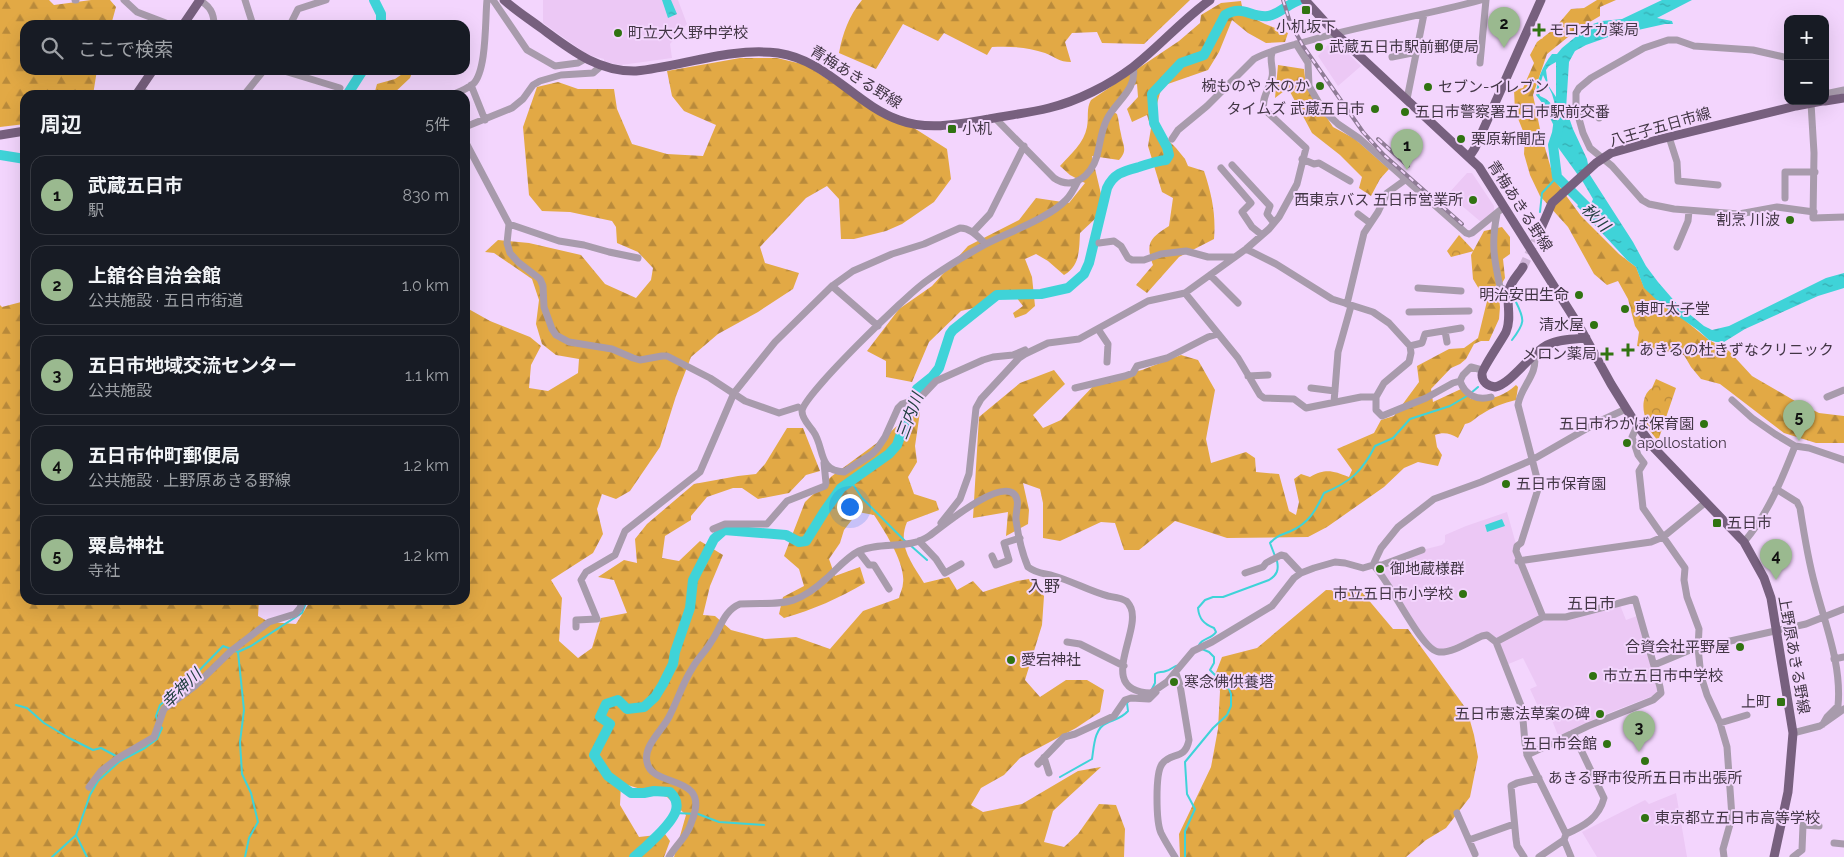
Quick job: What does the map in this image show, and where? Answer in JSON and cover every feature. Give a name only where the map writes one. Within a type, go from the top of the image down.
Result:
[{"type":"main road","name":"青梅あきる野線","points":[[504,0],[585,59],[601,66],[621,71],[636,71],[729,54],[779,53],[809,62],[884,114],[920,125],[937,126],[1047,109],[1068,102],[1106,84],[1133,67],[1185,19],[1210,0]]},
{"type":"main road","points":[[1469,157],[1475,148],[1541,0]]},
{"type":"main road","points":[[187,20],[204,1]]},
{"type":"main road","name":"青梅あきる野線","points":[[1306,1],[1335,33],[1479,167],[1501,210],[1586,338]]},
{"type":"main road","points":[[138,90],[149,75]]},
{"type":"main road","name":"八王子五日市線","points":[[1829,100],[1844,98]]},
{"type":"main road","name":"八王子五日市線","points":[[1539,234],[1549,208],[1558,197],[1599,161],[1623,149],[1803,105]]},
{"type":"main road","points":[[0,135],[20,132]]},
{"type":"main road","points":[[1523,267],[1510,286],[1510,315],[1507,327],[1502,338],[1480,369],[1478,380],[1483,388],[1500,392],[1509,386],[1534,355],[1551,343],[1586,338]]},
{"type":"main road","name":"上野原あきる野線","points":[[1586,338],[1637,426],[1655,449],[1744,542],[1768,587],[1778,631],[1793,733],[1788,792],[1774,857]]},
{"type":"street","points":[[124,0],[137,12],[158,20]]},
{"type":"street","points":[[245,0],[251,20]]},
{"type":"street","points":[[292,20],[298,9],[326,0]]},
{"type":"street","points":[[462,90],[471,85],[481,68],[487,0]]},
{"type":"street","points":[[493,0],[527,50],[556,66],[578,63],[585,59]]},
{"type":"street","points":[[1172,139],[1178,130],[1207,106],[1254,59],[1335,33],[1482,0]]},
{"type":"street","points":[[1480,63],[1486,0]]},
{"type":"street","points":[[204,1],[214,20]]},
{"type":"street","points":[[1407,99],[1424,14]]},
{"type":"street","points":[[1784,57],[1753,50],[1694,46],[1677,40],[1664,41],[1644,48],[1600,72],[1579,88],[1575,97],[1578,117],[1588,144],[1599,161],[1612,166],[1642,200],[1654,205],[1689,211],[1739,214],[1777,207],[1814,212]]},
{"type":"street","points":[[1296,44],[1308,63],[1309,86],[1323,110],[1338,124],[1360,139],[1469,234],[1501,210]]},
{"type":"street","points":[[937,530],[960,500],[969,474],[976,408],[981,399],[1019,358],[1048,343],[1080,339],[1148,301],[1185,293],[1246,249],[1274,223],[1296,184],[1306,150],[1304,145],[1266,111],[1263,104],[1273,74],[1270,56],[1272,52]]},
{"type":"street","points":[[1392,57],[1417,52]]},
{"type":"street","points":[[470,127],[512,108],[524,99],[534,85],[540,81],[561,75],[592,73],[601,66]]},
{"type":"street","points":[[713,529],[725,524],[767,524],[787,501],[825,486],[824,462],[818,437],[804,419],[802,413],[802,409],[814,390],[924,282],[986,244],[1033,222],[1069,197],[1078,181],[1093,164],[1107,118],[1131,87],[1135,74],[1133,67]]},
{"type":"street","points":[[248,90],[260,75]]},
{"type":"street","points":[[297,75],[340,88]]},
{"type":"street","points":[[471,85],[486,120]]},
{"type":"street","points":[[1829,93],[1844,90]]},
{"type":"street","points":[[1811,105],[1815,172],[1813,218],[1844,217]]},
{"type":"street","points":[[1578,117],[1586,108],[1598,108],[1599,118]]},
{"type":"street","points":[[995,118],[1060,182],[1072,184],[1078,181]]},
{"type":"street","points":[[1669,137],[1677,162],[1678,181],[1718,185]]},
{"type":"street","points":[[973,232],[990,214],[1024,146]]},
{"type":"street","points":[[470,150],[509,224],[507,243],[510,253],[540,280],[543,286],[543,301],[547,318],[552,329],[561,339],[612,349],[640,360],[667,356],[710,378],[746,402],[779,413],[797,411],[811,388],[821,378],[826,378]]},
{"type":"street","points":[[1302,159],[1314,164],[1319,163],[1350,181]]},
{"type":"street","points":[[1232,165],[1270,206],[1267,214],[1274,223]]},
{"type":"street","points":[[1221,168],[1251,203],[1242,212],[1252,227],[1262,235]]},
{"type":"street","points":[[1785,198],[1785,172],[1815,172]]},
{"type":"street","points":[[1334,402],[1338,352],[1364,233],[1378,212],[1387,193],[1405,180]]},
{"type":"street","points":[[1244,195],[1253,188]]},
{"type":"street","points":[[1501,210],[1493,231],[1493,250],[1500,288],[1509,292]]},
{"type":"street","points":[[1677,247],[1688,221],[1689,211]]},
{"type":"street","points":[[1358,214],[1370,223]]},
{"type":"street","points":[[509,224],[559,241],[584,244],[638,258]]},
{"type":"street","points":[[576,627],[576,620],[596,619],[581,580],[586,572],[615,555],[625,532],[700,472],[734,394],[775,342],[832,286],[853,271],[892,254],[924,244],[950,231],[966,228],[986,244]]},
{"type":"street","points":[[1099,243],[1110,240],[1117,242],[1128,258],[1132,260],[1144,260],[1161,254],[1186,251],[1208,257],[1234,257]]},
{"type":"street","points":[[1246,249],[1276,264],[1321,293],[1379,316],[1389,323],[1410,346],[1409,362],[1384,383],[1376,397],[1376,410],[1379,415],[1384,417],[1463,386]]},
{"type":"street","points":[[1210,275],[1238,303]]},
{"type":"street","points":[[832,286],[878,326]]},
{"type":"street","points":[[1418,288],[1461,291]]},
{"type":"street","points":[[1185,293],[1238,358],[1260,395],[1268,400],[1294,399],[1306,408],[1367,396],[1376,397]]},
{"type":"street","points":[[1409,312],[1469,311]]},
{"type":"street","points":[[1410,346],[1422,343],[1425,334],[1460,328]]},
{"type":"street","points":[[1098,329],[1108,344],[1107,362]]},
{"type":"street","points":[[1445,331],[1447,342]]},
{"type":"street","points":[[1075,388],[1133,373],[1137,366],[1167,358],[1208,337],[1218,334]]},
{"type":"street","points":[[824,462],[832,470],[844,472],[872,454],[885,437],[898,408],[908,402],[918,400],[942,377],[992,357],[1013,355],[1026,349],[1032,350]]},
{"type":"street","points":[[1534,355],[1535,365],[1521,394],[1518,406],[1539,486],[1521,543],[1517,546],[1516,551],[1518,561],[1543,617]]},
{"type":"street","points":[[1480,369],[1471,367],[1463,375],[1463,386],[1477,399],[1491,397]]},
{"type":"street","points":[[1248,376],[1268,375]]},
{"type":"street","points":[[1311,388],[1335,391]]},
{"type":"street","points":[[1827,397],[1844,390]]},
{"type":"street","points":[[1732,400],[1752,418],[1795,446],[1808,448],[1844,460]]},
{"type":"street","points":[[1373,564],[1381,548],[1398,527],[1434,499],[1481,482],[1532,460],[1600,421],[1626,409]]},
{"type":"street","points":[[1637,426],[1632,437],[1638,454],[1644,463],[1639,471],[1642,508],[1685,568],[1684,580],[1687,597],[1699,629],[1698,648],[1701,676],[1706,695],[1720,723],[1727,747],[1732,817],[1723,848],[1724,857]]},
{"type":"street","points":[[1744,542],[1760,522],[1795,446]]},
{"type":"street","points":[[1776,489],[1797,502],[1800,508],[1814,581],[1825,617],[1834,659],[1838,706],[1823,724]]},
{"type":"street","points":[[669,857],[688,832],[696,805],[692,791],[651,770],[646,762],[646,756],[651,744],[670,716],[676,698],[694,665],[712,642],[726,613],[740,604],[783,603],[804,596],[858,552],[877,547],[919,541],[980,499],[1001,492],[1014,494],[1018,502],[1015,518],[1020,538],[1028,567],[1035,572],[1054,576],[1098,594],[1126,601],[1130,606],[1132,618],[1124,666],[1126,680],[1132,688],[1139,691],[1151,693],[1160,688]]},
{"type":"street","points":[[1518,561],[1650,542],[1662,537],[1706,502]]},
{"type":"street","points":[[992,556],[996,565],[1009,560],[1004,543],[1020,538]]},
{"type":"street","points":[[919,541],[936,559],[945,573],[961,564]]},
{"type":"street","points":[[1038,764],[1064,737],[1114,716],[1126,700],[1132,698],[1149,699],[1176,673],[1193,651],[1212,642],[1272,606],[1294,578],[1301,573],[1335,562],[1363,568],[1373,564],[1382,565],[1422,550]]},
{"type":"street","points":[[858,552],[869,565],[874,565],[889,589]]},
{"type":"street","points":[[1245,573],[1263,567],[1266,563],[1281,555],[1285,556],[1301,573]]},
{"type":"street","points":[[1373,564],[1386,580],[1408,618],[1428,647],[1434,651],[1448,651],[1482,636],[1487,636],[1496,642],[1522,708],[1527,755],[1550,797],[1571,857]]},
{"type":"street","points":[[1496,642],[1543,617],[1566,616],[1635,599],[1654,665],[1661,693],[1653,700],[1573,733],[1527,755]]},
{"type":"street","points":[[89,787],[101,771],[126,753],[154,737],[164,709],[195,686],[231,650],[268,622],[295,614],[301,605]]},
{"type":"street","points":[[1654,665],[1698,648],[1806,624],[1844,609]]},
{"type":"street","points":[[1068,642],[1080,644],[1124,666]]},
{"type":"street","points":[[1834,659],[1844,657]]},
{"type":"street","points":[[1175,857],[1161,832],[1158,822],[1158,775],[1161,764],[1168,759],[1183,754],[1188,748],[1189,740],[1180,685],[1176,673]]},
{"type":"street","points":[[1793,733],[1814,729],[1844,709]]},
{"type":"street","points":[[1720,723],[1747,716]]},
{"type":"street","points":[[1539,857],[1565,837],[1587,824],[1602,805],[1604,798],[1573,733]]},
{"type":"street","points":[[1044,757],[1049,774]]},
{"type":"street","points":[[1524,857],[1517,846],[1511,786],[1539,778]]},
{"type":"street","points":[[1458,812],[1475,854]]},
{"type":"street","points":[[1469,840],[1514,824]]},
{"type":"street","points":[[1793,857],[1802,850],[1803,825],[1819,826]]},
{"type":"street","points":[[1834,843],[1844,844]]},
{"type":"shaded area","name":"町立大久野中学校","points":[[543,0],[678,0],[687,24],[670,44],[672,58],[621,65],[604,62],[604,59],[588,55],[543,23]]},
{"type":"shaded area","points":[[1333,39],[1361,66],[1338,86],[1318,56]]},
{"type":"shaded area","name":"西東京バス 五日市営業所","points":[[1467,173],[1472,173],[1494,206],[1494,212],[1481,222],[1448,194]]},
{"type":"shaded area","name":"市立五日市小学校","points":[[1507,512],[1516,544],[1512,550],[1539,617],[1498,639],[1480,635],[1445,649],[1429,646],[1382,571],[1382,567],[1426,549],[1442,545],[1445,542],[1445,535]]},
{"type":"shaded area","name":"市立五日市中学校","points":[[1620,605],[1626,620],[1637,616],[1658,688],[1657,692],[1655,695],[1611,712],[1559,738],[1548,710],[1541,713],[1530,689],[1537,686],[1523,658],[1506,665],[1497,644],[1544,619]]},
{"type":"shaded area","name":"東京都立五日市高等学校","points":[[1676,793],[1687,857],[1597,857],[1582,832],[1645,800],[1649,804]]},
{"type":"green space","points":[[0,0],[49,0],[54,5],[91,0],[110,0],[116,7],[112,20],[20,20],[20,75],[96,75],[94,90],[20,90],[20,125],[0,127]]},
{"type":"green space","points":[[862,0],[1190,0],[1144,44],[1102,43],[1097,32],[1072,33],[1065,42],[1071,62],[1060,60],[1039,51],[1019,47],[992,47],[987,55],[944,33],[938,41],[903,24],[876,69],[839,53],[847,25],[853,12]]},
{"type":"green space","points":[[1597,0],[1616,0],[1600,7],[1600,16],[1578,29],[1547,54],[1533,95],[1541,134],[1554,179],[1581,216],[1619,254],[1636,267],[1644,287],[1709,340],[1729,351],[1752,376],[1819,413],[1844,416],[1844,443],[1816,443],[1784,433],[1720,384],[1701,379],[1684,355],[1637,346],[1639,332],[1635,326],[1628,299],[1618,281],[1607,285],[1594,274],[1568,227],[1540,196],[1530,175],[1524,154],[1525,136],[1515,111],[1514,90],[1523,88],[1534,63],[1530,55],[1537,42],[1554,29],[1571,9],[1584,8]]},
{"type":"green space","points":[[1241,1],[1243,13],[1288,33],[1285,42],[1266,43],[1248,33],[1232,20],[1219,52],[1208,70],[1165,85],[1160,93],[1154,114],[1159,131],[1176,148],[1188,166],[1204,171],[1213,205],[1214,239],[1179,257],[1147,293],[1136,285],[1153,265],[1149,251],[1151,242],[1157,234],[1169,226],[1173,198],[1162,192],[1148,146],[1151,128],[1147,115],[1132,122],[1127,109],[1138,97],[1137,84],[1126,88],[1112,111],[1118,116],[1124,148],[1123,153],[1119,160],[1092,156],[1101,194],[1096,218],[1080,233],[1078,257],[1073,267],[1064,275],[1048,261],[1036,254],[1025,259],[1032,277],[1035,306],[1026,314],[1015,318],[1013,313],[1023,306],[1012,292],[982,306],[961,311],[929,342],[912,382],[886,377],[886,361],[867,351],[899,309],[932,286],[968,246],[1019,220],[1036,198],[1069,203],[1085,183],[1070,175],[1060,166],[1083,138],[1087,127],[1089,103],[1091,100],[1179,41],[1200,23],[1201,15],[1221,3]]},
{"type":"green space","points":[[740,58],[777,58],[806,65],[889,120],[914,128],[947,149],[951,179],[934,202],[902,224],[886,231],[854,239],[841,239],[839,199],[827,186],[806,198],[760,247],[765,263],[799,273],[793,289],[758,312],[718,334],[691,357],[660,447],[630,491],[616,499],[602,494],[597,509],[603,534],[593,553],[551,580],[562,598],[559,641],[578,658],[592,648],[601,618],[627,613],[614,580],[598,577],[624,560],[637,563],[635,539],[647,524],[694,484],[756,474],[765,464],[787,428],[803,428],[820,471],[806,475],[789,493],[758,499],[742,488],[733,488],[707,497],[691,516],[691,520],[665,536],[662,558],[679,561],[700,541],[723,555],[710,586],[703,615],[715,616],[731,630],[765,639],[796,637],[830,649],[863,611],[899,598],[903,585],[903,575],[898,557],[874,515],[858,512],[844,530],[840,543],[829,559],[835,576],[860,567],[865,583],[826,603],[784,618],[779,614],[783,597],[804,586],[799,569],[784,556],[805,502],[832,476],[885,437],[898,425],[920,412],[915,446],[917,462],[908,477],[914,494],[936,501],[939,510],[907,522],[904,539],[907,554],[924,583],[949,577],[957,590],[973,581],[983,592],[1029,579],[1044,596],[1042,625],[1025,680],[1040,697],[1066,680],[1087,680],[1104,690],[1100,712],[1076,728],[1020,758],[1004,775],[981,788],[971,805],[983,812],[1022,804],[1078,771],[1101,767],[1053,811],[1044,842],[1064,847],[1078,834],[1099,804],[1116,805],[1125,829],[1124,857],[674,857],[686,815],[667,797],[621,783],[620,805],[639,837],[665,834],[670,841],[664,857],[0,857],[0,305],[2,307],[20,302],[20,605],[259,605],[258,616],[269,622],[296,624],[308,605],[470,605],[470,310],[490,321],[530,337],[541,346],[531,365],[529,388],[548,391],[578,373],[579,359],[556,355],[542,344],[536,324],[539,300],[532,279],[494,253],[485,252],[498,240],[529,243],[581,255],[605,284],[636,298],[651,280],[653,268],[638,252],[617,243],[616,227],[612,221],[570,212],[542,211],[529,195],[523,127],[537,87],[558,82],[578,89],[614,89],[617,109],[632,144],[667,154],[703,156],[716,125],[684,111],[672,96],[667,71]]},
{"type":"green space","points":[[1278,65],[1304,69],[1306,86],[1333,127],[1355,139],[1389,169],[1380,179],[1371,196],[1359,188],[1362,177],[1340,155],[1312,133],[1288,88],[1275,98]]},
{"type":"green space","points":[[401,75],[411,75],[397,90],[375,90],[377,84],[395,79]]},
{"type":"green space","points":[[1502,227],[1510,237],[1510,254],[1503,259],[1505,278],[1498,290],[1499,319],[1489,341],[1481,341],[1474,344],[1466,359],[1451,368],[1431,389],[1433,402],[1461,389],[1471,399],[1489,399],[1506,393],[1516,385],[1518,387],[1516,400],[1494,407],[1465,424],[1458,438],[1446,434],[1435,435],[1437,447],[1442,455],[1438,466],[1418,462],[1404,468],[1384,487],[1327,527],[1308,537],[1227,538],[1175,521],[1139,550],[1124,550],[1115,523],[1101,522],[1060,541],[1043,538],[1043,503],[1040,489],[1023,483],[1029,510],[1028,524],[1006,536],[1008,512],[973,518],[979,417],[1020,383],[1054,370],[1065,384],[1033,415],[1043,428],[1061,420],[1098,381],[1142,370],[1181,355],[1198,360],[1215,390],[1206,439],[1211,463],[1246,452],[1255,458],[1256,472],[1279,474],[1289,511],[1296,515],[1299,502],[1294,479],[1301,474],[1310,477],[1325,471],[1349,477],[1352,470],[1337,449],[1374,433],[1381,420],[1394,416],[1419,382],[1417,366],[1449,349],[1464,348],[1478,338],[1488,297],[1479,289],[1473,279],[1471,255],[1484,231]]},
{"type":"green space","points":[[1459,235],[1474,251],[1451,257],[1447,251]]},
{"type":"green space","points":[[1656,379],[1676,388],[1658,441],[1644,423],[1647,421],[1643,408],[1644,399]]},
{"type":"green space","points":[[1326,590],[1361,591],[1393,629],[1408,629],[1467,710],[1478,757],[1470,797],[1446,828],[1426,840],[1406,857],[1180,857],[1179,834],[1211,767],[1218,729],[1220,691],[1215,675],[1222,657],[1257,648]]},
{"type":"water","points":[[662,0],[671,0],[677,14],[668,18]]},
{"type":"water","points":[[1662,0],[1692,0],[1657,18],[1672,21],[1673,24],[1665,24],[1611,36],[1586,45],[1575,51],[1569,62],[1566,109],[1587,159],[1590,175],[1633,242],[1646,266],[1658,282],[1677,304],[1704,326],[1712,330],[1729,326],[1826,278],[1844,273],[1844,288],[1818,296],[1745,329],[1724,342],[1716,342],[1709,340],[1662,305],[1644,288],[1636,267],[1627,260],[1577,206],[1584,201],[1591,204],[1593,199],[1557,146],[1555,128],[1543,104],[1536,95],[1541,73],[1552,54],[1557,54],[1590,25],[1602,21],[1622,19]],"holes":[[[1556,62],[1556,97],[1548,85],[1546,70]],[[1543,75],[1552,94],[1556,108],[1540,96],[1538,91]]]},
{"type":"water","points":[[1502,519],[1505,526],[1487,532],[1485,525]]},
{"type":"waterway","points":[[374,0],[381,14],[381,20]]},
{"type":"waterway","name":"三内川","points":[[634,857],[670,822],[677,807],[675,798],[670,792],[631,793],[608,776],[594,755],[610,724],[600,717],[606,704],[618,700],[627,709],[644,707],[655,697],[673,664],[675,652],[690,608],[693,580],[714,539],[724,530],[786,535],[799,542],[806,541],[841,488],[889,454],[897,445],[917,389],[932,377],[939,368],[953,330],[997,295],[1041,294],[1068,288],[1084,274],[1089,263],[1107,188],[1110,183],[1120,173],[1166,160],[1169,155],[1167,147],[1154,123],[1152,94],[1181,63],[1204,55],[1225,15],[1231,12],[1242,11],[1268,16],[1276,14],[1300,0]]},
{"type":"waterway","points":[[350,90],[360,75]]},
{"type":"waterway","name":"秋川","points":[[1558,126],[1553,145],[1557,177],[1591,211]]},
{"type":"waterway","points":[[0,155],[20,158]]},
{"type":"waterway","points":[[1540,212],[1542,193],[1557,177]]},
{"type":"waterway","points":[[1512,340],[1522,321],[1516,302]]},
{"type":"waterway","points":[[1471,393],[1478,387]]},
{"type":"waterway","points":[[1275,556],[1270,543],[1277,537],[1303,524],[1315,510],[1324,493],[1341,485],[1354,475],[1365,463],[1375,446],[1393,438],[1410,419],[1450,406],[1467,396]]},
{"type":"waterway","points":[[850,480],[862,498],[906,542]]},
{"type":"waterway","points":[[910,545],[927,560]]},
{"type":"waterway","points":[[1199,645],[1216,632],[1214,628],[1203,621],[1200,615],[1198,608],[1205,600],[1213,597],[1223,597],[1269,580],[1277,572],[1277,561]]},
{"type":"waterway","name":"幸神川","points":[[235,651],[238,652],[251,646],[302,613],[305,605]]},
{"type":"waterway","name":"幸神川","points":[[157,719],[156,716],[160,705],[183,687],[223,646],[231,649]]},
{"type":"waterway","points":[[1185,857],[1185,831],[1195,809],[1187,794],[1185,762],[1213,728],[1227,715],[1231,706],[1229,689],[1210,670],[1214,663],[1214,657],[1202,649]]},
{"type":"waterway","points":[[238,652],[244,710],[240,742],[242,774],[251,793],[258,822],[249,838],[245,857]]},
{"type":"waterway","points":[[1152,689],[1155,683],[1155,674],[1179,665]]},
{"type":"waterway","points":[[1060,777],[1092,759],[1095,738],[1099,729],[1126,713],[1128,711],[1128,702]]},
{"type":"waterway","points":[[16,705],[27,708],[44,723],[69,738],[93,750],[101,748],[116,756]]},
{"type":"waterway","name":"幸神川","points":[[52,857],[76,835],[90,795],[98,781],[120,761],[145,748],[157,739],[162,728],[160,726]]},
{"type":"waterway","points":[[675,813],[698,814],[719,822],[764,825]]},
{"type":"waterway","points":[[76,835],[87,857]]},
{"type":"tunnel","points":[[1523,267],[1539,233]]},
{"type":"railway","points":[[1283,0],[1290,22],[1303,46],[1363,132],[1384,155],[1462,224]]},
{"type":"railway","points":[[1378,139],[1408,166]]},
{"type":"place","name":"小机坂下","points":[[1306,10]]},
{"type":"place","name":"モロオカ薬局","points":[[1539,30]]},
{"type":"place","name":"町立大久野中学校","points":[[618,33]]},
{"type":"place","name":"武蔵五日市駅前郵便局","points":[[1319,47]]},
{"type":"place","name":"上舘谷自治会館","points":[[1504,48]]},
{"type":"place","name":"椀ものや 木のか","points":[[1320,86]]},
{"type":"place","name":"セブン-イレブン","points":[[1428,87]]},
{"type":"place","name":"タイムズ 武蔵五日市","points":[[1375,109]]},
{"type":"place","name":"五日市警察署五日市駅前交番","points":[[1405,112]]},
{"type":"place","name":"小机","points":[[952,129]]},
{"type":"place","name":"栗原新聞店","points":[[1461,139]]},
{"type":"place","name":"武蔵五日市","points":[[1407,170]]},
{"type":"place","name":"西東京バス 五日市営業所","points":[[1473,200]]},
{"type":"place","name":"割烹 川波","points":[[1790,220]]},
{"type":"place","name":"明治安田生命","points":[[1579,295]]},
{"type":"place","name":"東町太子堂","points":[[1625,309]]},
{"type":"place","name":"清水屋","points":[[1594,325]]},
{"type":"place","name":"あきるの杜きずなクリニック","points":[[1628,350]]},
{"type":"place","name":"メロン薬局","points":[[1607,354]]},
{"type":"place","name":"五日市わかば保育園","points":[[1704,424]]},
{"type":"place","name":"粟島神社","points":[[1799,441]]},
{"type":"place","name":"apollostation","points":[[1627,443]]},
{"type":"place","name":"五日市保育園","points":[[1506,484]]},
{"type":"place","name":"五日市","points":[[1717,523]]},
{"type":"place","name":"御地蔵様群","points":[[1380,569]]},
{"type":"place","name":"五日市仲町郵便局","points":[[1776,580]]},
{"type":"place","name":"市立五日市小学校","points":[[1463,594]]},
{"type":"place","name":"合資会社平野屋","points":[[1740,647]]},
{"type":"place","name":"愛宕神社","points":[[1011,660]]},
{"type":"place","name":"市立五日市中学校","points":[[1593,676]]},
{"type":"place","name":"寒念佛供養塔","points":[[1174,682]]},
{"type":"place","name":"上町","points":[[1781,702]]},
{"type":"place","name":"五日市憲法草案の碑","points":[[1600,714]]},
{"type":"place","name":"五日市会館","points":[[1607,744]]},
{"type":"place","name":"五日市地域交流センター","points":[[1639,752]]},
{"type":"place","name":"あきる野市役所五日市出張所","points":[[1645,761]]},
{"type":"place","name":"東京都立五日市高等学校","points":[[1645,818]]},
{"type":"district","name":"入野","points":[[1044,586]]},
{"type":"district","name":"五日市","points":[[1591,603]]}]
